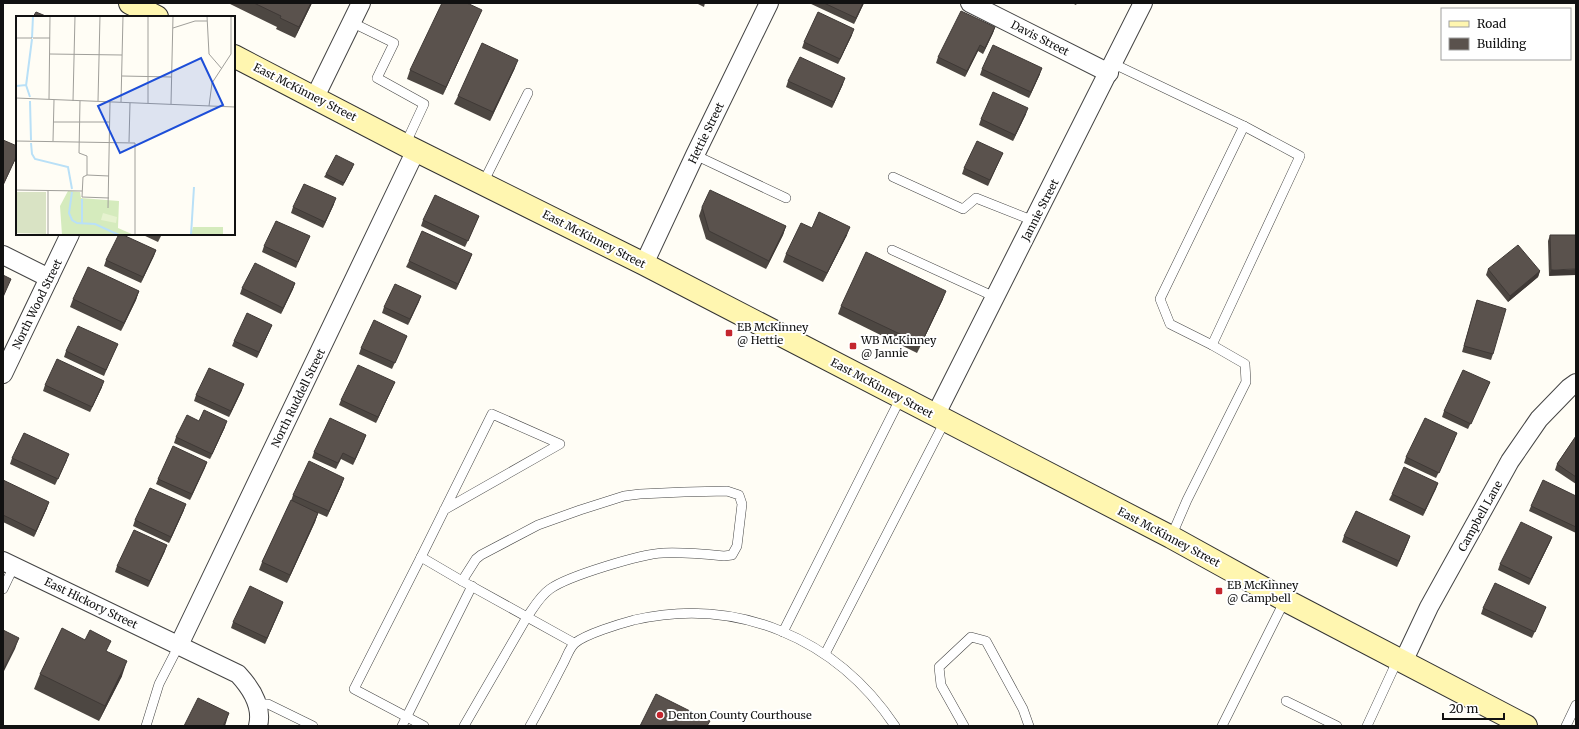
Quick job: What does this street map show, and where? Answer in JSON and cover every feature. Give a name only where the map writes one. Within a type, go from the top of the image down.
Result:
[{"type":"main road","points":[[130,3],[155,16]]},
{"type":"main road","name":"East McKinney Street","points":[[235,57],[644,264],[901,397],[940,419],[1171,537],[1285,600],[1526,726]]},
{"type":"street","points":[[314,97],[361,3]]},
{"type":"street","name":"Hettie Street","points":[[644,264],[769,3]]},
{"type":"street","name":"Davis Street","points":[[970,3],[1111,68]]},
{"type":"street","name":"Jannie Street","points":[[940,419],[995,297],[1143,3]]},
{"type":"street","name":"North Ruddell Street","points":[[179,645],[411,147]]},
{"type":"street","name":"North Wood Street","points":[[3,374],[70,235]]},
{"type":"street","points":[[3,255],[49,278]]},
{"type":"street","name":"Campbell Lane","points":[[1401,661],[1429,607],[1510,461],[1539,419],[1569,388],[1576,383]]},
{"type":"street","name":"East Hickory Street","points":[[9,563],[238,674],[250,687],[258,704]]},
{"type":"street","points":[[258,704],[258,726]]},
{"type":"lane","points":[[351,22],[394,43],[377,78],[424,104],[411,147]]},
{"type":"lane","points":[[1111,68],[1244,126],[1300,156],[1212,345]]},
{"type":"lane","points":[[483,183],[528,93]]},
{"type":"lane","points":[[1171,537],[1187,500],[1246,382],[1245,364],[1212,345],[1170,324],[1160,299],[1244,126]]},
{"type":"lane","points":[[695,155],[786,198]]},
{"type":"lane","points":[[893,177],[963,209],[976,198],[1034,222]]},
{"type":"lane","points":[[892,250],[995,297]]},
{"type":"lane","points":[[783,632],[901,397]]},
{"type":"lane","points":[[424,726],[354,689],[492,414],[560,444],[444,510]]},
{"type":"lane","points":[[825,654],[940,419]]},
{"type":"lane","points":[[462,581],[478,557],[506,541],[538,525],[624,496],[647,493],[727,491],[735,492],[741,497],[742,504],[737,546],[732,555],[724,556],[663,553],[651,555],[609,566],[573,578],[550,588],[535,604],[464,726]]},
{"type":"lane","points":[[421,557],[574,643]]},
{"type":"lane","points":[[3,589],[9,563]]},
{"type":"lane","points":[[402,726],[472,586]]},
{"type":"lane","points":[[1222,726],[1285,600]]},
{"type":"lane","points":[[530,726],[574,643],[623,623],[649,617],[702,613],[728,616],[754,622],[783,632],[825,654],[848,671],[867,690],[895,726]]},
{"type":"lane","points":[[964,726],[942,685],[939,667],[971,637],[986,641],[1023,709],[1029,726]]},
{"type":"lane","points":[[146,726],[160,684],[179,645]]},
{"type":"lane","points":[[1368,726],[1401,661]]},
{"type":"lane","points":[[1286,701],[1337,726]]},
{"type":"lane","points":[[258,704],[268,704],[313,726]]},
{"type":"lane","points":[[1566,726],[1576,705]]},
{"type":"building","points":[[254,3],[311,3],[299,27],[280,18],[281,16]]},
{"type":"building","points":[[442,3],[467,3],[482,10],[446,87],[410,70]]},
{"type":"building","points":[[824,3],[863,3],[856,18]]},
{"type":"building","points":[[961,11],[995,27],[985,48],[980,45],[967,71],[938,57]]},
{"type":"building","points":[[36,12],[46,16],[34,16]]},
{"type":"building","points":[[818,12],[854,29],[840,59],[804,42]]},
{"type":"building","points":[[482,43],[518,60],[493,112],[458,96]]},
{"type":"building","points":[[993,45],[1042,68],[1031,92],[982,69]]},
{"type":"building","points":[[800,57],[845,78],[834,102],[788,81]]},
{"type":"building","points":[[993,92],[1028,108],[1015,135],[981,119]]},
{"type":"building","points":[[3,140],[16,146],[16,157],[3,185]]},
{"type":"building","points":[[977,141],[1003,153],[990,180],[964,168]]},
{"type":"building","points":[[336,155],[354,164],[344,183],[326,174]]},
{"type":"building","points":[[304,184],[336,198],[325,222],[293,207]]},
{"type":"building","points":[[710,190],[786,226],[769,261],[709,231],[702,207]]},
{"type":"building","points":[[435,195],[479,216],[468,241],[423,220]]},
{"type":"building","points":[[819,212],[850,227],[827,273],[786,254],[801,223],[812,228]]},
{"type":"building","points":[[276,221],[310,236],[298,262],[264,246]]},
{"type":"building","points":[[422,231],[472,254],[458,284],[409,261]]},
{"type":"building","points":[[118,235],[123,235],[156,250],[143,277],[106,260]]},
{"type":"building","points":[[1550,235],[1576,235],[1576,269],[1551,270]]},
{"type":"building","points":[[1518,245],[1540,271],[1510,296],[1488,269]]},
{"type":"building","points":[[866,252],[946,291],[921,344],[841,306]]},
{"type":"building","points":[[255,263],[295,283],[283,308],[242,288]]},
{"type":"building","points":[[88,267],[139,291],[124,323],[73,299]]},
{"type":"building","points":[[3,275],[11,279],[3,297]]},
{"type":"building","points":[[395,284],[421,296],[410,319],[384,307]]},
{"type":"building","points":[[1477,300],[1506,309],[1493,354],[1464,346]]},
{"type":"building","points":[[247,313],[272,325],[259,352],[234,341]]},
{"type":"building","points":[[374,320],[407,336],[395,363],[361,348]]},
{"type":"building","points":[[78,326],[118,344],[106,370],[66,351]]},
{"type":"building","points":[[57,359],[104,381],[92,407],[45,385]]},
{"type":"building","points":[[358,365],[395,382],[378,417],[341,400]]},
{"type":"building","points":[[209,368],[244,384],[231,411],[196,395]]},
{"type":"building","points":[[1463,370],[1490,382],[1471,424],[1444,411]]},
{"type":"building","points":[[204,410],[227,421],[212,454],[176,437],[187,415],[199,421]]},
{"type":"building","points":[[330,418],[366,435],[355,459],[343,453],[338,463],[314,452]]},
{"type":"building","points":[[1425,418],[1457,433],[1439,473],[1406,457]]},
{"type":"building","points":[[24,433],[69,454],[58,479],[12,458]]},
{"type":"building","points":[[1576,436],[1576,477],[1557,464]]},
{"type":"building","points":[[173,446],[207,462],[192,494],[158,479]]},
{"type":"building","points":[[309,461],[344,478],[329,511],[293,495]]},
{"type":"building","points":[[1404,467],[1438,483],[1425,510],[1392,494]]},
{"type":"building","points":[[3,480],[49,502],[36,531],[3,515]]},
{"type":"building","points":[[1543,480],[1576,496],[1576,527],[1531,506]]},
{"type":"building","points":[[150,488],[186,504],[171,537],[135,520]]},
{"type":"building","points":[[291,500],[318,513],[290,575],[262,562]]},
{"type":"building","points":[[1356,511],[1410,536],[1399,561],[1344,536]]},
{"type":"building","points":[[1521,522],[1552,537],[1531,579],[1500,564]]},
{"type":"building","points":[[134,530],[167,545],[150,581],[117,566]]},
{"type":"building","points":[[1495,583],[1546,607],[1535,632],[1483,608]]},
{"type":"building","points":[[250,586],[283,602],[267,638],[233,622]]},
{"type":"building","points":[[62,628],[85,640],[90,630],[111,641],[106,651],[127,661],[105,706],[40,674]]},
{"type":"building","points":[[3,630],[19,638],[3,670]]},
{"type":"building","points":[[656,694],[710,721],[707,726],[640,726]]},
{"type":"building","points":[[198,698],[229,713],[223,726],[184,726]]},
{"type":"place","name":"EB McKinney @ Hettie","points":[[729,333]]},
{"type":"place","name":"WB McKinney @ Jannie","points":[[853,346]]},
{"type":"place","name":"EB McKinney @ Campbell","points":[[1219,591]]},
{"type":"place","name":"Denton County Courthouse","points":[[660,715]]}]
